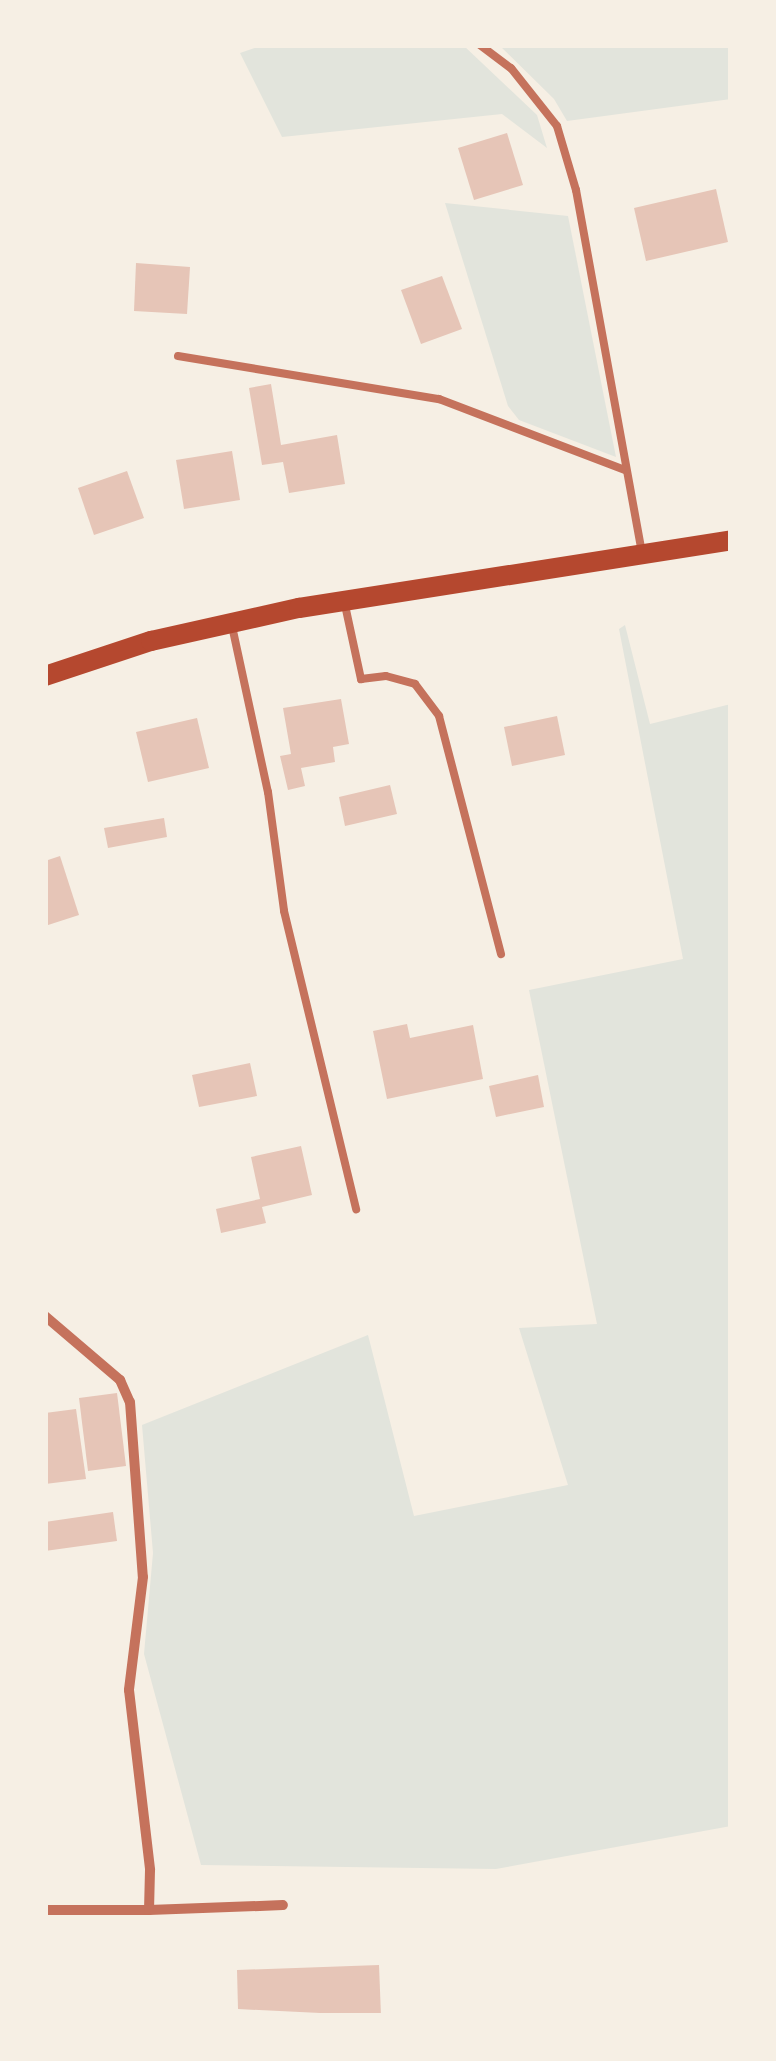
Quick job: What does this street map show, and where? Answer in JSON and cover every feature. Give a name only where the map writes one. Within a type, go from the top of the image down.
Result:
[{"type":"main road","points":[[45,676],[231,622],[344,600],[731,540]]},
{"type":"street","points":[[45,1316],[120,1380],[133,1416],[143,1577],[129,1690],[150,1910]]},
{"type":"street","points":[[45,1910],[283,1905]]},
{"type":"lane","points":[[480,45],[511,68],[557,126],[576,190],[642,553]]},
{"type":"lane","points":[[178,356],[440,399],[625,470]]},
{"type":"lane","points":[[344,600],[362,679],[386,676],[416,684],[440,716],[501,954]]},
{"type":"lane","points":[[231,622],[268,792],[284,911],[356,1209]]},
{"type":"shaded area","points":[[263,45],[463,45],[537,115],[547,148],[502,114],[282,137],[240,53]]},
{"type":"shaded area","points":[[499,45],[731,45],[731,99],[567,121],[554,99]]},
{"type":"shaded area","points":[[445,203],[568,216],[616,457],[519,420],[508,406]]},
{"type":"shaded area","points":[[625,625],[650,724],[731,704],[731,1826],[496,1869],[201,1865],[144,1654],[153,1553],[142,1425],[368,1335],[414,1516],[568,1485],[519,1328],[597,1324],[529,990],[683,959],[619,629]]},
{"type":"building","points":[[507,133],[523,185],[474,200],[458,148]]},
{"type":"building","points":[[716,189],[728,242],[646,261],[634,208]]},
{"type":"building","points":[[136,263],[190,267],[187,314],[134,311]]},
{"type":"building","points":[[442,276],[462,329],[421,344],[401,290]]},
{"type":"building","points":[[271,384],[281,445],[337,435],[345,484],[289,493],[283,462],[262,465],[249,388]]},
{"type":"building","points":[[232,451],[240,500],[184,509],[176,460]]},
{"type":"building","points":[[127,471],[144,518],[94,535],[78,488]]},
{"type":"building","points":[[341,699],[349,744],[333,747],[335,762],[301,768],[305,786],[288,790],[280,756],[291,754],[283,708]]},
{"type":"building","points":[[557,716],[565,755],[512,766],[504,727]]},
{"type":"building","points":[[197,718],[209,768],[148,782],[136,732]]},
{"type":"building","points":[[390,785],[397,814],[345,826],[339,797]]},
{"type":"building","points":[[164,818],[167,837],[108,848],[104,828]]},
{"type":"building","points":[[60,856],[79,915],[45,926],[45,861]]},
{"type":"building","points":[[407,1024],[410,1038],[473,1025],[483,1079],[387,1099],[373,1031]]},
{"type":"building","points":[[250,1063],[257,1096],[199,1107],[192,1075]]},
{"type":"building","points":[[538,1075],[544,1107],[496,1117],[489,1086]]},
{"type":"building","points":[[301,1146],[312,1195],[262,1207],[266,1223],[221,1233],[216,1209],[260,1199],[251,1157]]},
{"type":"building","points":[[117,1393],[126,1466],[88,1471],[79,1398]]},
{"type":"building","points":[[76,1409],[86,1479],[45,1484],[45,1413]]},
{"type":"building","points":[[113,1512],[117,1541],[45,1551],[45,1522]]},
{"type":"building","points":[[379,1965],[381,2016],[238,2009],[237,1970]]}]
